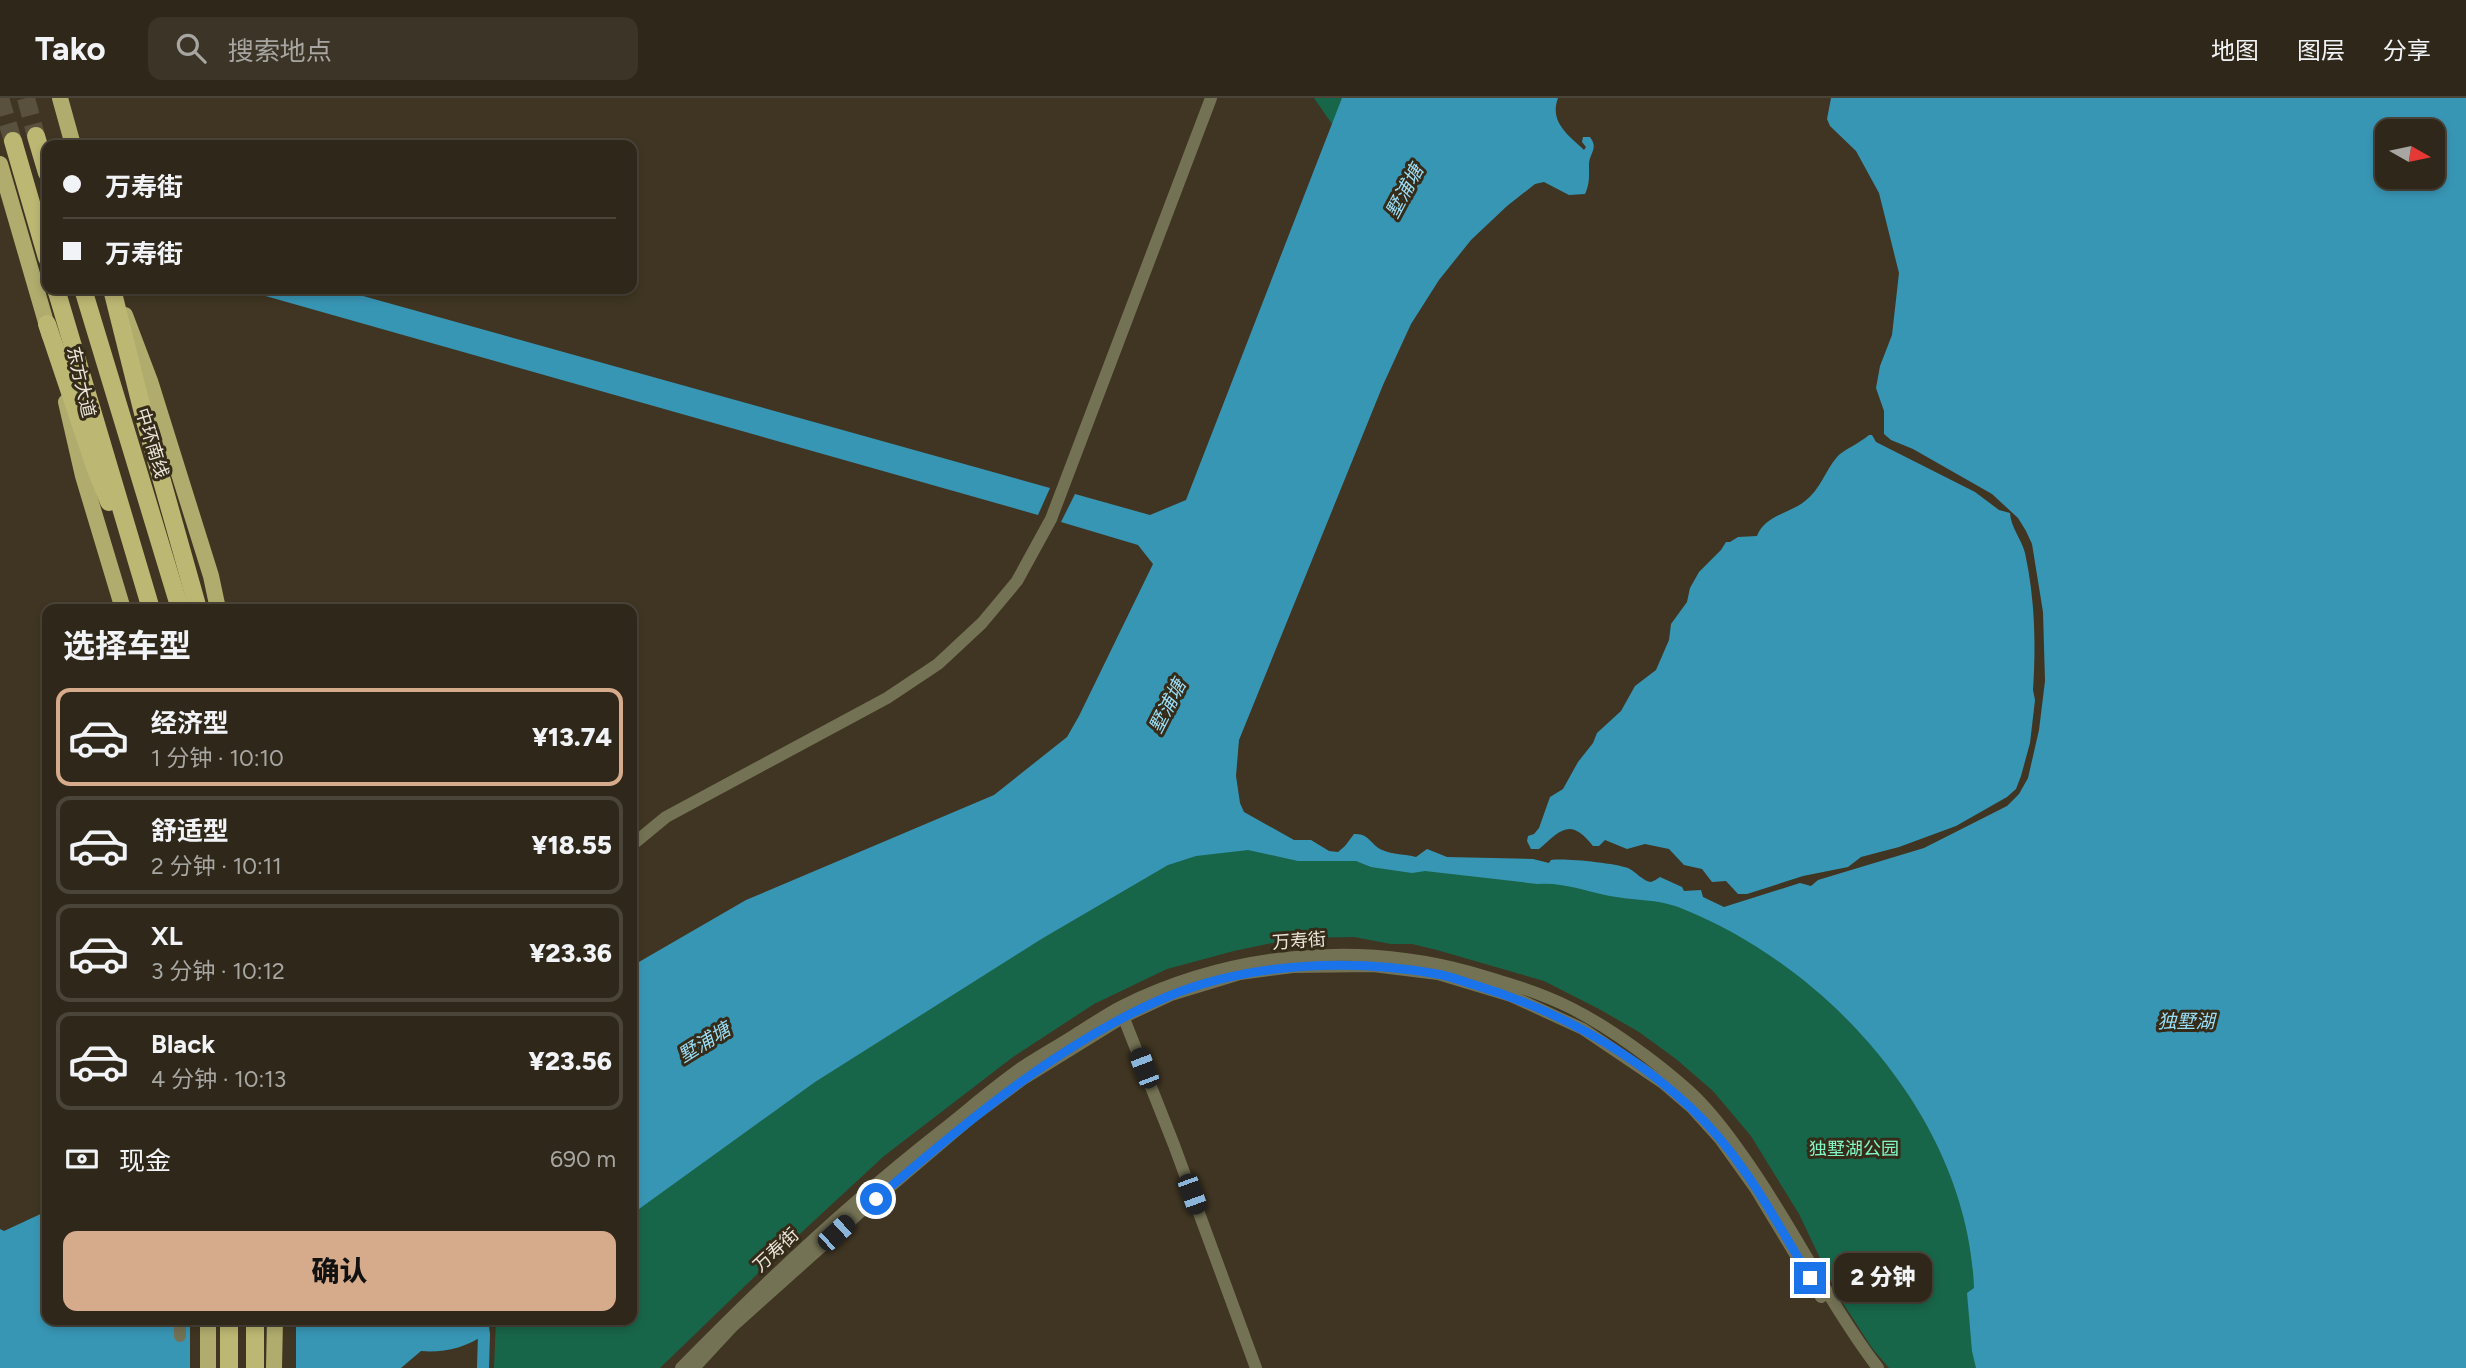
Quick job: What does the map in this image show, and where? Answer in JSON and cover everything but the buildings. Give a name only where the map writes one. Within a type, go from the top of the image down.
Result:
[{"type":"highway","points":[[36,136],[42,156]]},
{"type":"highway","points":[[13,141],[42,241]]},
{"type":"highway","points":[[57,294],[150,604]]},
{"type":"highway","name":"中环南线","points":[[85,294],[178,604]]},
{"type":"highway","points":[[115,294],[144,417],[197,604]]},
{"type":"highway","points":[[47,324],[94,464],[150,604]]},
{"type":"highway","points":[[229,1325],[229,1368]]},
{"type":"highway","points":[[255,1325],[256,1368]]},
{"type":"main road","points":[[60,98],[72,140]]},
{"type":"main road","name":"东方大道","points":[[0,164],[47,324],[83,476],[121,604]]},
{"type":"main road","points":[[116,294],[150,381],[211,576],[217,604]]},
{"type":"main road","points":[[208,1325],[208,1368]]},
{"type":"main road","points":[[275,1325],[275,1368]]},
{"type":"street","points":[[637,841],[666,817],[887,698],[938,664],[982,623],[1017,581],[1051,519],[1211,98]]},
{"type":"street","name":"万寿街","points":[[681,1368],[787,1263],[910,1156],[1022,1067],[1178,982],[1231,966],[1292,956],[1394,957],[1444,965],[1510,984],[1572,1009],[1616,1036],[1690,1092],[1725,1131],[1764,1185],[1849,1330],[1878,1368]]},
{"type":"street","name":"万寿街","points":[[694,1368],[733,1326],[971,1118],[1122,1012],[1240,974],[1293,967],[1373,966],[1438,974],[1511,996],[1583,1029],[1663,1083],[1692,1108],[1720,1139],[1755,1188],[1867,1368]]},
{"type":"street","points":[[1122,1012],[1174,1145],[1255,1368]]},
{"type":"street","points":[[180,1325],[180,1336]]},
{"type":"green space","points":[[1314,98],[1351,98],[1332,124]]},
{"type":"green space","name":"独墅湖公园","points":[[1208,828],[1304,854],[1545,879],[1684,906],[1787,960],[1885,1050],[1928,1117],[1972,1232],[1983,1368],[1889,1368],[1872,1348],[1837,1294],[1799,1214],[1751,1136],[1713,1091],[1676,1059],[1639,1032],[1544,981],[1412,944],[1391,944],[1354,937],[1296,938],[1167,969],[1094,1004],[1013,1057],[884,1156],[660,1368],[494,1368],[496,1325],[637,1325],[637,1161]]},
{"type":"water","name":"独墅湖","points":[[1342,98],[1558,98],[1556,114],[1562,127],[1584,150],[1586,147],[1582,142],[1583,137],[1590,137],[1593,141],[1585,194],[1569,195],[1544,182],[1535,184],[1471,240],[1439,280],[1411,324],[1383,385],[1239,740],[1236,776],[1240,803],[1244,812],[1294,840],[1311,840],[1329,851],[1338,852],[1354,834],[1359,834],[1367,837],[1382,850],[1416,857],[1427,849],[1447,857],[1533,859],[1549,863],[1551,860],[1578,860],[1601,863],[1628,868],[1648,882],[1660,877],[1682,887],[1684,891],[1701,890],[1703,897],[1724,907],[1800,883],[1811,886],[1818,880],[1924,848],[2007,806],[2019,794],[2028,778],[2039,730],[2045,681],[2043,612],[2032,544],[2018,518],[1992,494],[1884,434],[1884,411],[1876,388],[1880,366],[1892,335],[1899,273],[1879,193],[1856,151],[1830,126],[1827,119],[1831,98],[2466,98],[2466,1368],[1976,1368],[1967,1293],[1974,1288],[1966,1227],[1947,1167],[1919,1111],[1882,1059],[1839,1012],[1790,970],[1738,936],[1683,909],[1664,903],[1615,897],[1555,884],[1425,871],[1412,873],[1371,867],[1356,861],[1298,861],[1248,850],[1196,856],[1168,865],[1043,938],[815,1082],[637,1210],[637,963],[746,900],[994,795],[1067,737],[1153,564],[1138,545],[1061,522],[1075,494],[1150,515],[1186,500]]},
{"type":"water","points":[[259,294],[356,294],[1050,488],[1038,515]]},
{"type":"water","points":[[1872,435],[1876,442],[1975,492],[1999,510],[2010,513],[2025,553],[2033,604],[2034,639],[2035,700],[2030,743],[2016,789],[1956,826],[1899,847],[1861,857],[1848,867],[1803,876],[1747,894],[1738,894],[1726,881],[1712,882],[1702,869],[1684,865],[1669,849],[1645,844],[1627,849],[1605,840],[1599,846],[1593,846],[1578,831],[1571,829],[1559,832],[1539,849],[1531,849],[1528,836],[1539,828],[1550,797],[1563,789],[1597,733],[1621,711],[1635,686],[1656,670],[1669,640],[1671,624],[1687,602],[1690,588],[1699,572],[1726,542],[1738,537],[1757,536],[1771,519],[1805,501],[1815,491],[1837,457]]},
{"type":"water","points":[[42,1213],[42,1325],[489,1325],[477,1340],[453,1349],[421,1351],[401,1368],[0,1368],[0,1229],[4,1231]]},
{"type":"pier","points":[[190,1325],[296,1325],[296,1368],[190,1368]]},
{"type":"waterway","points":[[483,1325],[483,1368]]},
{"type":"tunnel","points":[[0,98],[13,141]]},
{"type":"tunnel","points":[[26,98],[36,136]]},
{"type":"route","points":[[876,1199],[971,1118],[1022,1080],[1124,1017],[1171,995],[1240,974],[1293,967],[1373,966],[1438,974],[1511,996],[1583,1029],[1663,1083],[1692,1108],[1720,1139],[1755,1188],[1810,1278]]},
{"type":"water label","name":"墅浦塘","points":[[1404,191]]},
{"type":"water label","name":"墅浦塘","points":[[1167,706]]},
{"type":"water label","name":"墅浦塘","points":[[704,1042]]}]
